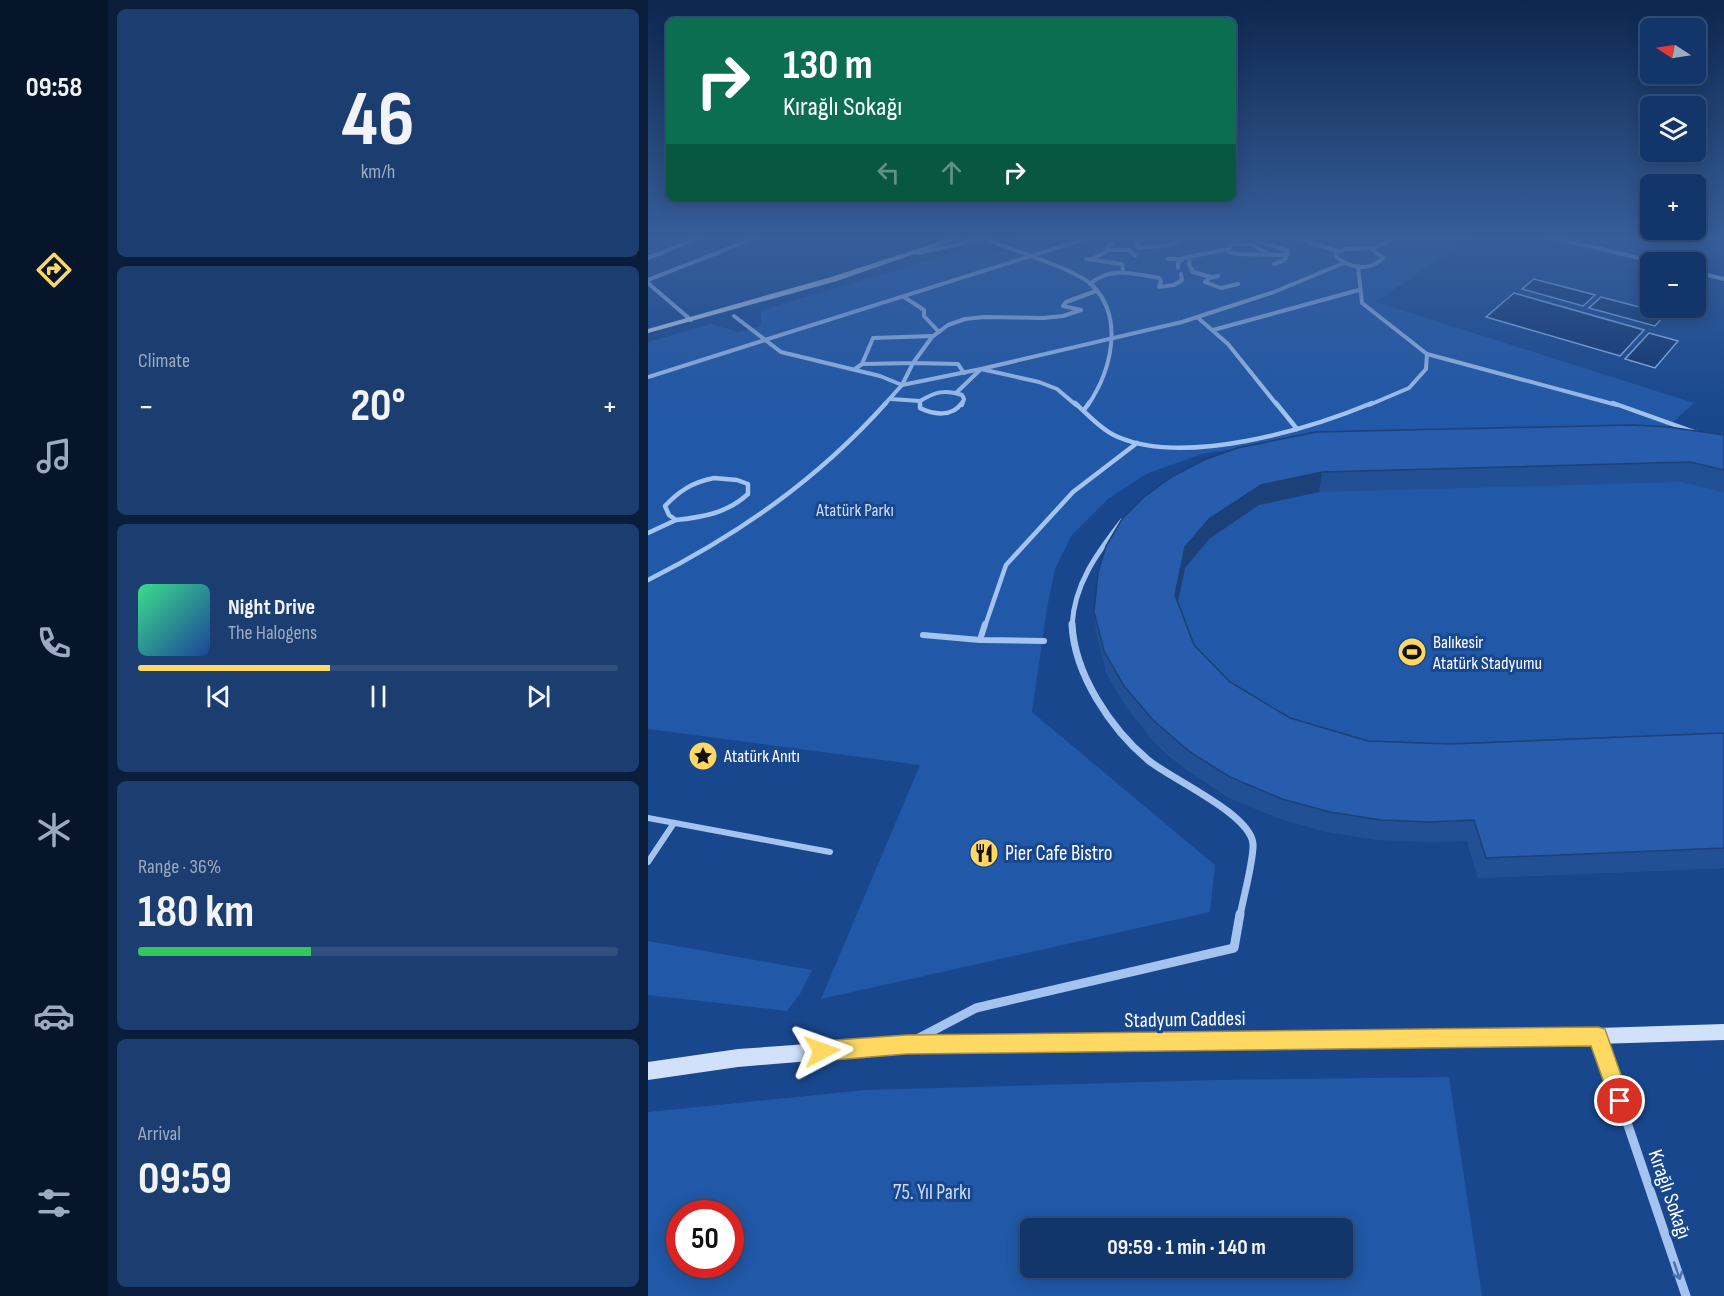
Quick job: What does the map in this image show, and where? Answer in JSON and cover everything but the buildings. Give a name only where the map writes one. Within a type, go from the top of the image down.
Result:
[{"type":"main road","points":[[648,331],[773,296]]},
{"type":"main road","name":"Stadyum Caddesi","points":[[648,1071],[738,1058],[906,1045],[1598,1036],[1724,1032]]},
{"type":"street","points":[[664,296],[691,320]]},
{"type":"street","points":[[648,580],[701,553],[745,526],[809,478],[858,434],[891,399],[902,385],[913,363],[933,336],[939,332],[969,318],[988,315],[1037,319],[1070,315],[1082,310],[1064,306],[1066,302],[1081,296]]},
{"type":"street","points":[[1084,410],[1097,391],[1111,349],[1111,315],[1099,296]]},
{"type":"street","points":[[734,316],[781,352],[855,369],[902,385],[964,373],[1197,317],[1260,296]]},
{"type":"street","points":[[1212,330],[1335,296]]},
{"type":"street","points":[[1360,296],[1362,303],[1427,354],[1601,399],[1702,434]]},
{"type":"street","points":[[648,377],[904,297],[924,310],[924,316],[939,332]]},
{"type":"street","points":[[1197,317],[1212,330],[1267,390],[1297,429]]},
{"type":"street","points":[[855,369],[862,364],[873,338],[933,336]]},
{"type":"street","points":[[981,369],[1039,382],[1057,389],[1116,437],[1153,447],[1208,446],[1272,437],[1356,410],[1409,388],[1426,369],[1427,354]]},
{"type":"street","points":[[862,364],[958,364],[964,373]]},
{"type":"street","points":[[957,392],[981,369]]},
{"type":"street","points":[[891,399],[920,401],[935,392],[957,392],[962,395],[964,403],[950,412],[929,413],[920,408],[920,401]]},
{"type":"street","points":[[980,640],[1006,565],[1074,492],[1137,443]]},
{"type":"street","points":[[648,532],[676,520],[707,517],[736,505],[748,494],[748,484],[737,479],[698,480],[672,497],[665,506],[669,515],[676,520]]},
{"type":"street","points":[[906,1045],[976,1008],[1234,948],[1253,843],[1240,821],[1148,761],[1111,720],[1086,679],[1074,644],[1072,609],[1088,569],[1102,546],[1128,514]]},
{"type":"street","points":[[923,635],[980,640],[1044,641]]},
{"type":"street","points":[[648,818],[830,852]]},
{"type":"street","points":[[648,862],[674,823]]},
{"type":"street","name":"Kırağlı Sokağı","points":[[1598,1036],[1686,1296]]},
{"type":"green space","name":"Atatürk Parkı","points":[[807,296],[1384,296],[1376,302],[1694,403],[1661,433],[1304,438],[1202,454],[1146,474],[1108,499],[1072,535],[1055,569],[1032,712],[1215,865],[1210,912],[821,999],[920,765],[648,729],[648,342],[711,324],[739,332],[761,325],[761,310]]},
{"type":"green space","name":"Balıkesir Atatürk Stadyumu","points":[[1724,457],[1724,868],[1478,878],[1467,841],[1365,837],[1298,824],[1235,799],[1205,782],[1177,762],[1139,723],[1106,672],[1173,496]]},
{"type":"green space","points":[[648,941],[812,970],[800,994],[787,1011],[648,995]]},
{"type":"green space","name":"75. Yıl Parkı","points":[[1449,1077],[1482,1296],[648,1296],[648,1112],[865,1090],[1216,1080]]},
{"type":"shaded area","points":[[1510,296],[1526,296],[1644,330],[1620,356],[1486,317]]},
{"type":"shaded area","points":[[1549,296],[1593,296],[1583,306]]},
{"type":"shaded area","points":[[1601,297],[1640,307],[1640,318],[1662,318],[1655,326],[1589,308]]},
{"type":"shaded area","points":[[1649,333],[1678,341],[1655,368],[1625,359]]},
{"type":"place","name":"Balıkesir Atatürk Stadyumu","points":[[1412,652]]},
{"type":"place","name":"Atatürk Anıtı","points":[[703,756]]},
{"type":"place","name":"Pier Cafe Bistro","points":[[984,853]]},
{"type":"route","points":[[822,1051],[906,1045],[1598,1036],[1620,1101]]}]
